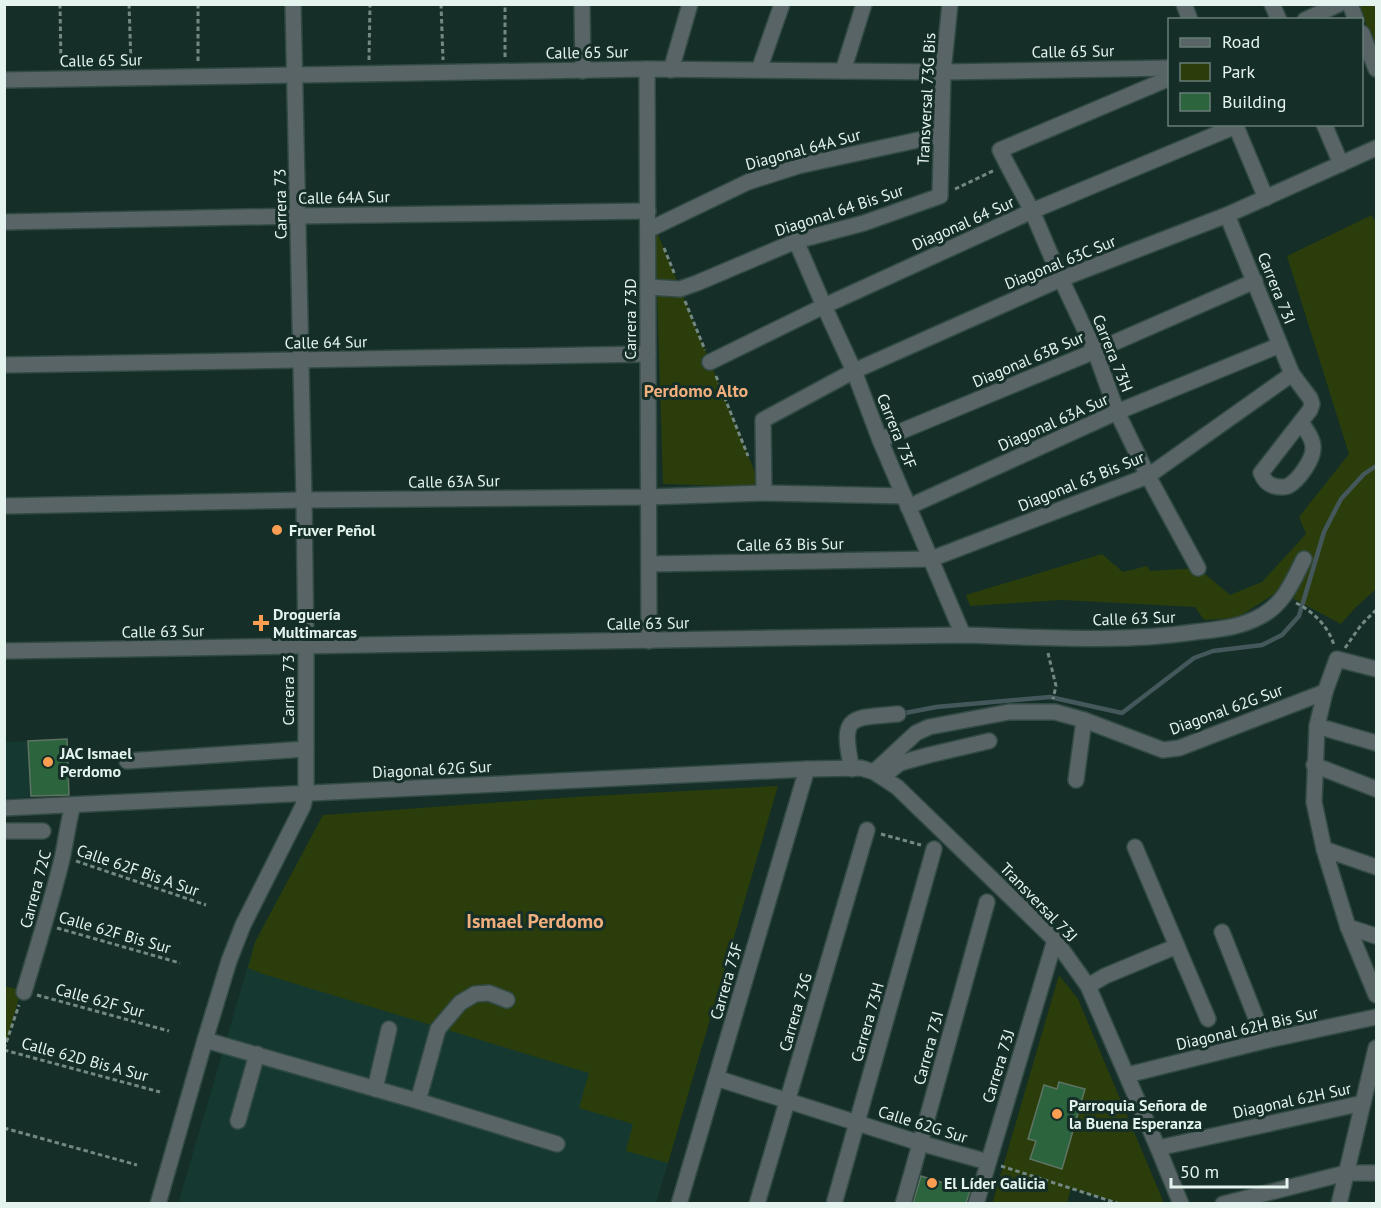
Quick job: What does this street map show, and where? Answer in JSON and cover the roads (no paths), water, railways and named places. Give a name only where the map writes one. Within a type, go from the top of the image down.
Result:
[{"type":"street","name":"Carrera 73","points":[[158,1203],[205,1040],[236,944],[243,925],[303,806],[306,793],[304,500],[292,4]]},
{"type":"street","points":[[582,4],[583,70]]},
{"type":"street","points":[[671,70],[690,4]]},
{"type":"street","points":[[759,70],[782,4]]},
{"type":"street","points":[[843,71],[864,4]]},
{"type":"street","name":"Transversal 73G Bis","points":[[940,196],[943,72],[950,4]]},
{"type":"street","points":[[1272,4],[1278,18]]},
{"type":"street","points":[[1309,18],[1339,4]]},
{"type":"street","points":[[1363,35],[1377,69]]},
{"type":"street","name":"Calle 65 Sur","points":[[4,80],[647,69],[943,72],[1168,68]]},
{"type":"street","name":"Carrera 73D","points":[[647,69],[649,640]]},
{"type":"street","name":"Carrera 73H","points":[[1168,79],[1000,150],[1032,212],[1095,351],[1117,412],[1148,476],[1198,568]]},
{"type":"street","name":"Diagonal 64 Sur","points":[[710,362],[824,306],[1032,212],[1233,126]]},
{"type":"street","points":[[1235,126],[1266,198]]},
{"type":"street","points":[[1325,126],[1341,164]]},
{"type":"street","name":"Diagonal 64A Sur","points":[[648,230],[748,182],[798,166],[941,135]]},
{"type":"street","name":"Diagonal 63C Sur","points":[[764,494],[763,420],[854,370],[1061,279],[1227,215],[1377,148]]},
{"type":"street","name":"Diagonal 64 Bis Sur","points":[[648,287],[680,289],[796,241],[864,223],[940,196]]},
{"type":"street","name":"Calle 64A Sur","points":[[4,222],[648,211]]},
{"type":"street","name":"Carrera 73I","points":[[1227,215],[1292,374],[1310,398],[1312,404],[1310,410],[1301,422]]},
{"type":"street","name":"Carrera 73F","points":[[796,241],[854,370],[880,441],[963,635]]},
{"type":"street","name":"Diagonal 63B Sur","points":[[880,441],[1255,281]]},
{"type":"street","name":"Diagonal 63A Sur","points":[[906,501],[1280,345]]},
{"type":"street","name":"Calle 64 Sur","points":[[4,365],[648,354]]},
{"type":"street","name":"Diagonal 63 Bis Sur","points":[[931,560],[1148,476],[1292,374]]},
{"type":"street","name":"Calle 63A Sur","points":[[4,506],[764,494],[906,501]]},
{"type":"street","name":"Calle 63 Sur","points":[[4,651],[963,635],[1089,638],[1168,636],[1237,627],[1263,615],[1284,598],[1304,559]]},
{"type":"street","name":"Calle 63 Bis Sur","points":[[649,564],[931,560]]},
{"type":"street","points":[[1377,669],[1337,659],[1324,692],[1317,726],[1314,765],[1314,802],[1324,849],[1348,927],[1377,995]]},
{"type":"street","name":"Diagonal 62G Sur","points":[[4,808],[807,769],[867,771],[916,733],[929,727],[1009,712],[1055,712],[1084,720],[1163,750],[1179,748],[1324,692]]},
{"type":"street","points":[[898,714],[862,717],[853,721],[848,728],[848,751],[867,771],[989,741]]},
{"type":"street","points":[[1076,780],[1084,720]]},
{"type":"street","points":[[1317,726],[1377,743]]},
{"type":"street","points":[[127,761],[306,749]]},
{"type":"street","points":[[1314,765],[1377,789]]},
{"type":"street","name":"Carrera 73F","points":[[679,1203],[807,769]]},
{"type":"street","name":"Transversal 73J","points":[[867,771],[897,787],[1055,940],[1088,986],[1180,1203]]},
{"type":"street","name":"Carrera 72C","points":[[24,992],[62,857],[73,805]]},
{"type":"street","name":"Carrera 73G","points":[[757,1203],[867,830]]},
{"type":"street","points":[[4,831],[42,831]]},
{"type":"street","points":[[1135,847],[1208,1019]]},
{"type":"street","name":"Carrera 73H","points":[[834,1203],[934,849]]},
{"type":"street","points":[[1324,849],[1377,867]]},
{"type":"street","name":"Carrera 73I","points":[[903,1203],[987,902]]},
{"type":"street","points":[[1348,927],[1377,936]]},
{"type":"street","points":[[1222,932],[1260,1028],[1268,1040]]},
{"type":"street","name":"Carrera 73J","points":[[976,1203],[1055,940]]},
{"type":"street","points":[[1088,986],[1177,946]]},
{"type":"street","points":[[418,1101],[438,1029],[460,1003],[475,994],[489,993],[507,1000]]},
{"type":"street","name":"Diagonal 62H Bis Sur","points":[[1127,1076],[1268,1040],[1377,1017]]},
{"type":"street","points":[[375,1089],[389,1029]]},
{"type":"street","points":[[205,1040],[418,1101],[557,1144]]},
{"type":"street","points":[[1339,1203],[1377,1048]]},
{"type":"street","points":[[238,1121],[257,1054]]},
{"type":"street","name":"Calle 62G Sur","points":[[716,1078],[920,1143],[988,1162]]},
{"type":"street","name":"Diagonal 62H Sur","points":[[1158,1148],[1363,1103]]},
{"type":"street","points":[[1223,1203],[1346,1173],[1377,1173]]},
{"type":"waterway","points":[[900,714],[936,707],[1050,697],[1122,713],[1194,658],[1213,651],[1262,645],[1282,635],[1299,616],[1324,532],[1341,499],[1364,474],[1376,466]]},
{"type":"place","name":"Fruver Peñol","points":[[277,530]]},
{"type":"place","name":"Droguería Multimarcas","points":[[261,623]]},
{"type":"place","name":"JAC Ismael Perdomo","points":[[48,762]]},
{"type":"place","name":"Parroquia Señora de la Buena Esperanza","points":[[1057,1114]]},
{"type":"place","name":"El Líder Galicia","points":[[932,1183]]},
{"type":"district","name":"Perdomo Alto","points":[[696,391]]},
{"type":"district","name":"Ismael Perdomo","points":[[535,921]]}]
